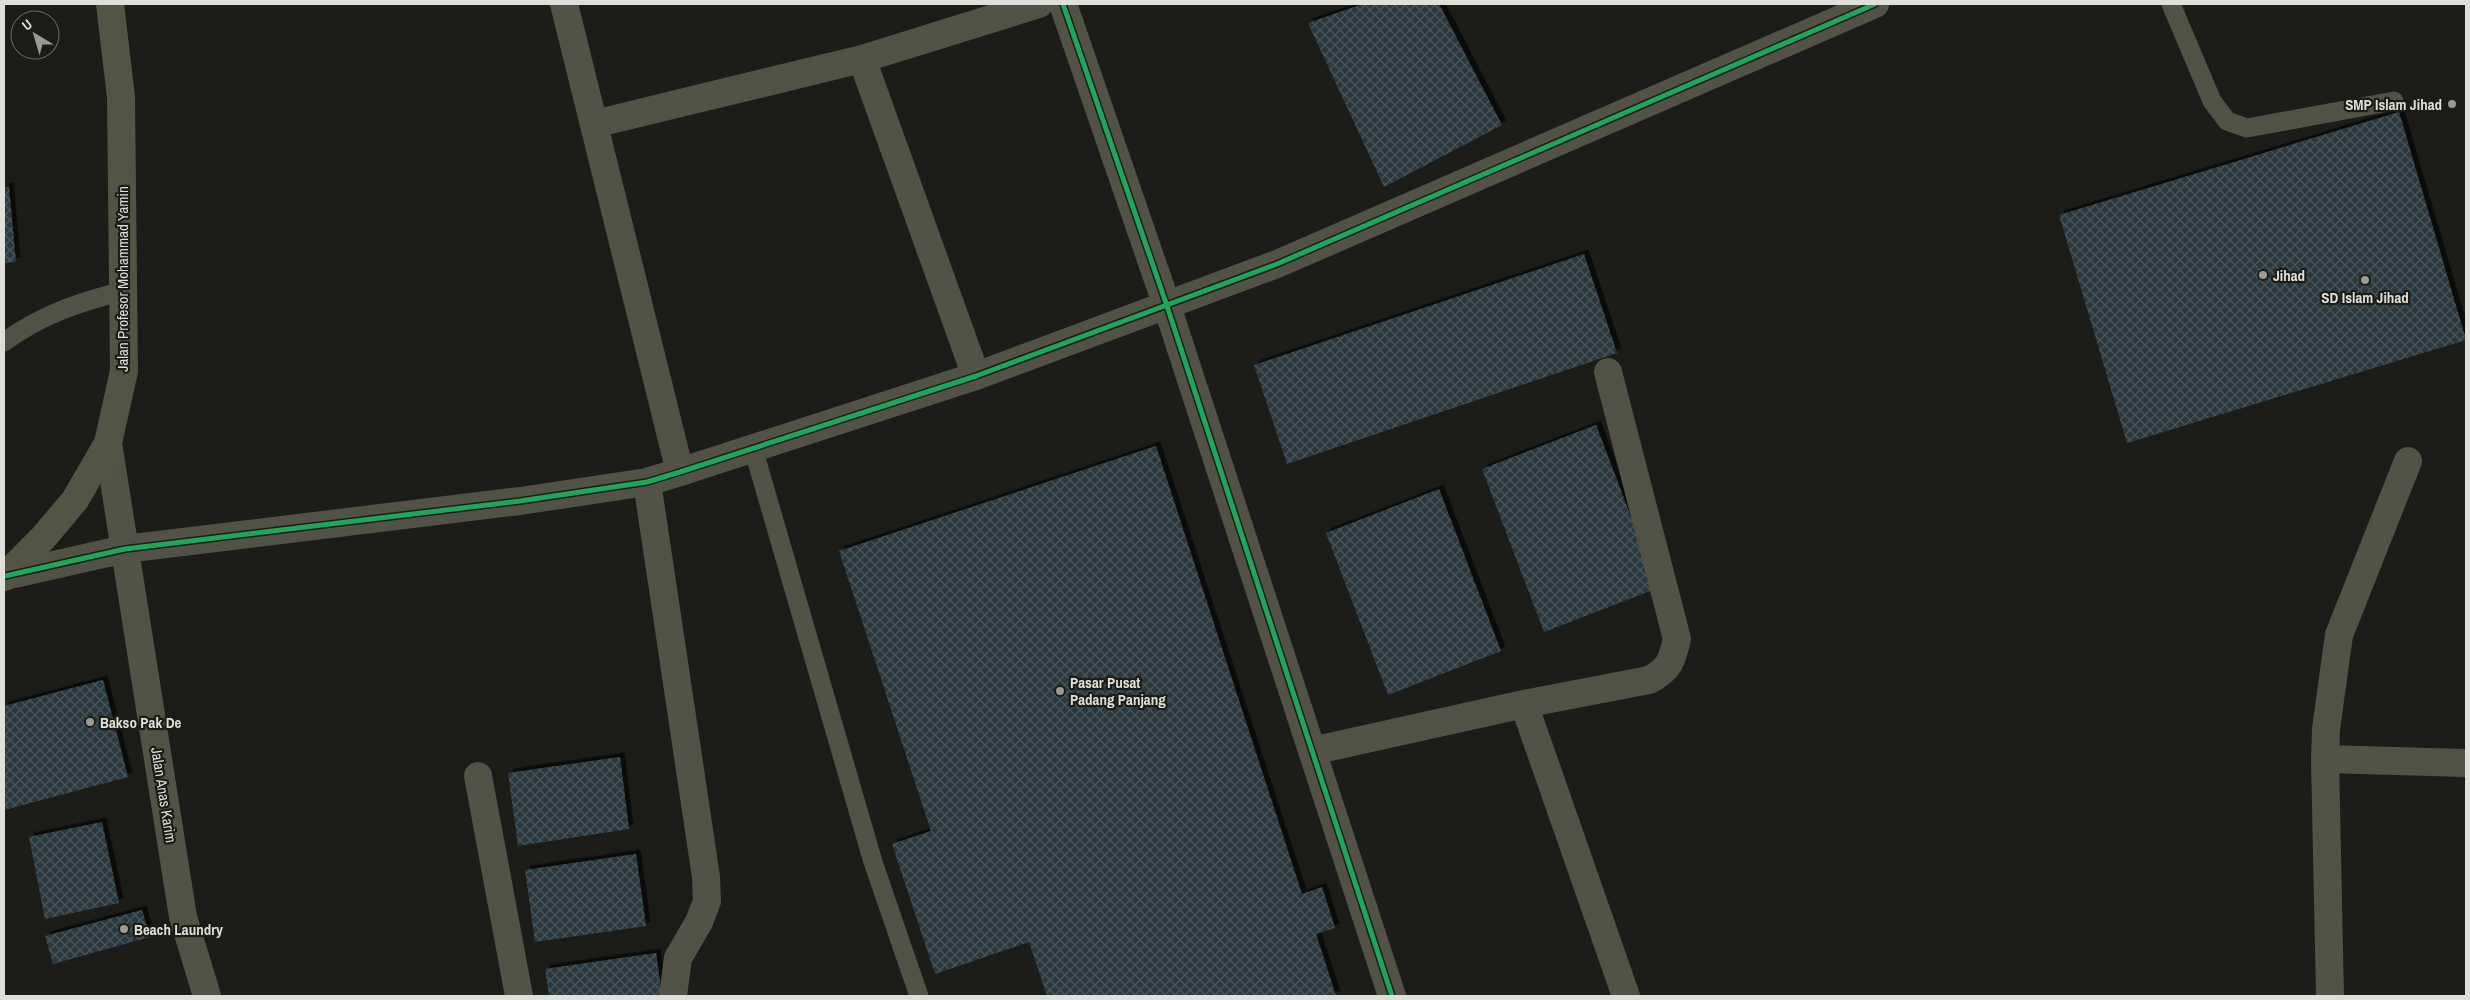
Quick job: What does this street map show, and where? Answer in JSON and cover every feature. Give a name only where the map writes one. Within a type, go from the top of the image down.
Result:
[{"type":"highway","name":"Jalan Profesor Mohammad Yamin","points":[[4,576],[43,538],[75,500],[108,443],[124,370],[121,97],[110,4]]},
{"type":"street","points":[[564,4],[680,472]]},
{"type":"street","points":[[594,124],[862,58],[1039,4]]},
{"type":"street","points":[[1064,4],[1167,306],[1392,996]]},
{"type":"street","points":[[4,576],[124,548],[520,501],[647,482],[680,472],[976,376],[1277,264],[1875,4]]},
{"type":"street","points":[[862,58],[976,376]]},
{"type":"street","points":[[1312,751],[1524,704],[1649,680],[1661,674],[1671,662],[1677,639],[1608,372]]},
{"type":"street","name":"Jalan Anas Karim","points":[[108,443],[183,917],[207,996]]},
{"type":"street","points":[[2330,996],[2325,759],[2326,729],[2339,634],[2408,461]]},
{"type":"street","points":[[647,482],[706,877],[707,900],[699,922],[678,958],[673,996]]},
{"type":"street","points":[[1524,704],[1626,996]]},
{"type":"street","points":[[2325,759],[2466,763]]},
{"type":"street","points":[[478,776],[518,996]]},
{"type":"lane","points":[[2172,4],[2212,101],[2227,120],[2247,128],[2394,101]]},
{"type":"lane","points":[[4,342],[20,330],[71,305],[123,291]]},
{"type":"lane","points":[[753,448],[874,862],[919,996]]},
{"type":"building","points":[[1363,4],[1439,4],[1502,125],[1384,187],[1308,23]]},
{"type":"building","name":"Jihad","points":[[2399,112],[2466,340],[2127,443],[2059,215]]},
{"type":"building","points":[[9,187],[16,262],[4,263],[4,188]]},
{"type":"building","points":[[1584,254],[1617,353],[1287,464],[1254,365]]},
{"type":"building","points":[[1596,425],[1658,588],[1544,632],[1482,469]]},
{"type":"building","name":"Pasar Pusat Padang Panjang","points":[[1156,446],[1302,894],[1322,887],[1335,928],[1316,934],[1336,996],[1047,996],[1029,942],[935,974],[892,844],[931,831],[839,551]]},
{"type":"building","points":[[1439,489],[1501,651],[1388,695],[1326,533]]},
{"type":"building","points":[[103,680],[128,777],[4,810],[4,706]]},
{"type":"building","points":[[620,757],[629,829],[518,846],[508,773]]},
{"type":"building","points":[[102,822],[119,903],[45,919],[29,837]]},
{"type":"building","points":[[636,854],[646,926],[535,942],[525,870]]},
{"type":"building","points":[[142,910],[150,937],[53,964],[45,936]]},
{"type":"building","points":[[656,953],[662,996],[549,996],[545,969]]},
{"type":"cycle path","points":[[1063,4],[1167,306],[1392,996]]},
{"type":"cycle path","points":[[5,576],[125,549],[520,501],[647,482],[680,472],[976,376],[1277,264],[1875,4]]},
{"type":"place","name":"SMP Islam Jihad","points":[[2452,104]]},
{"type":"place","name":"Jihad","points":[[2263,275]]},
{"type":"place","name":"SD Islam Jihad","points":[[2365,280]]},
{"type":"place","name":"Pasar Pusat Padang Panjang","points":[[1060,691]]},
{"type":"place","name":"Bakso Pak De","points":[[90,722]]},
{"type":"place","name":"Beach Laundry","points":[[124,929]]}]
